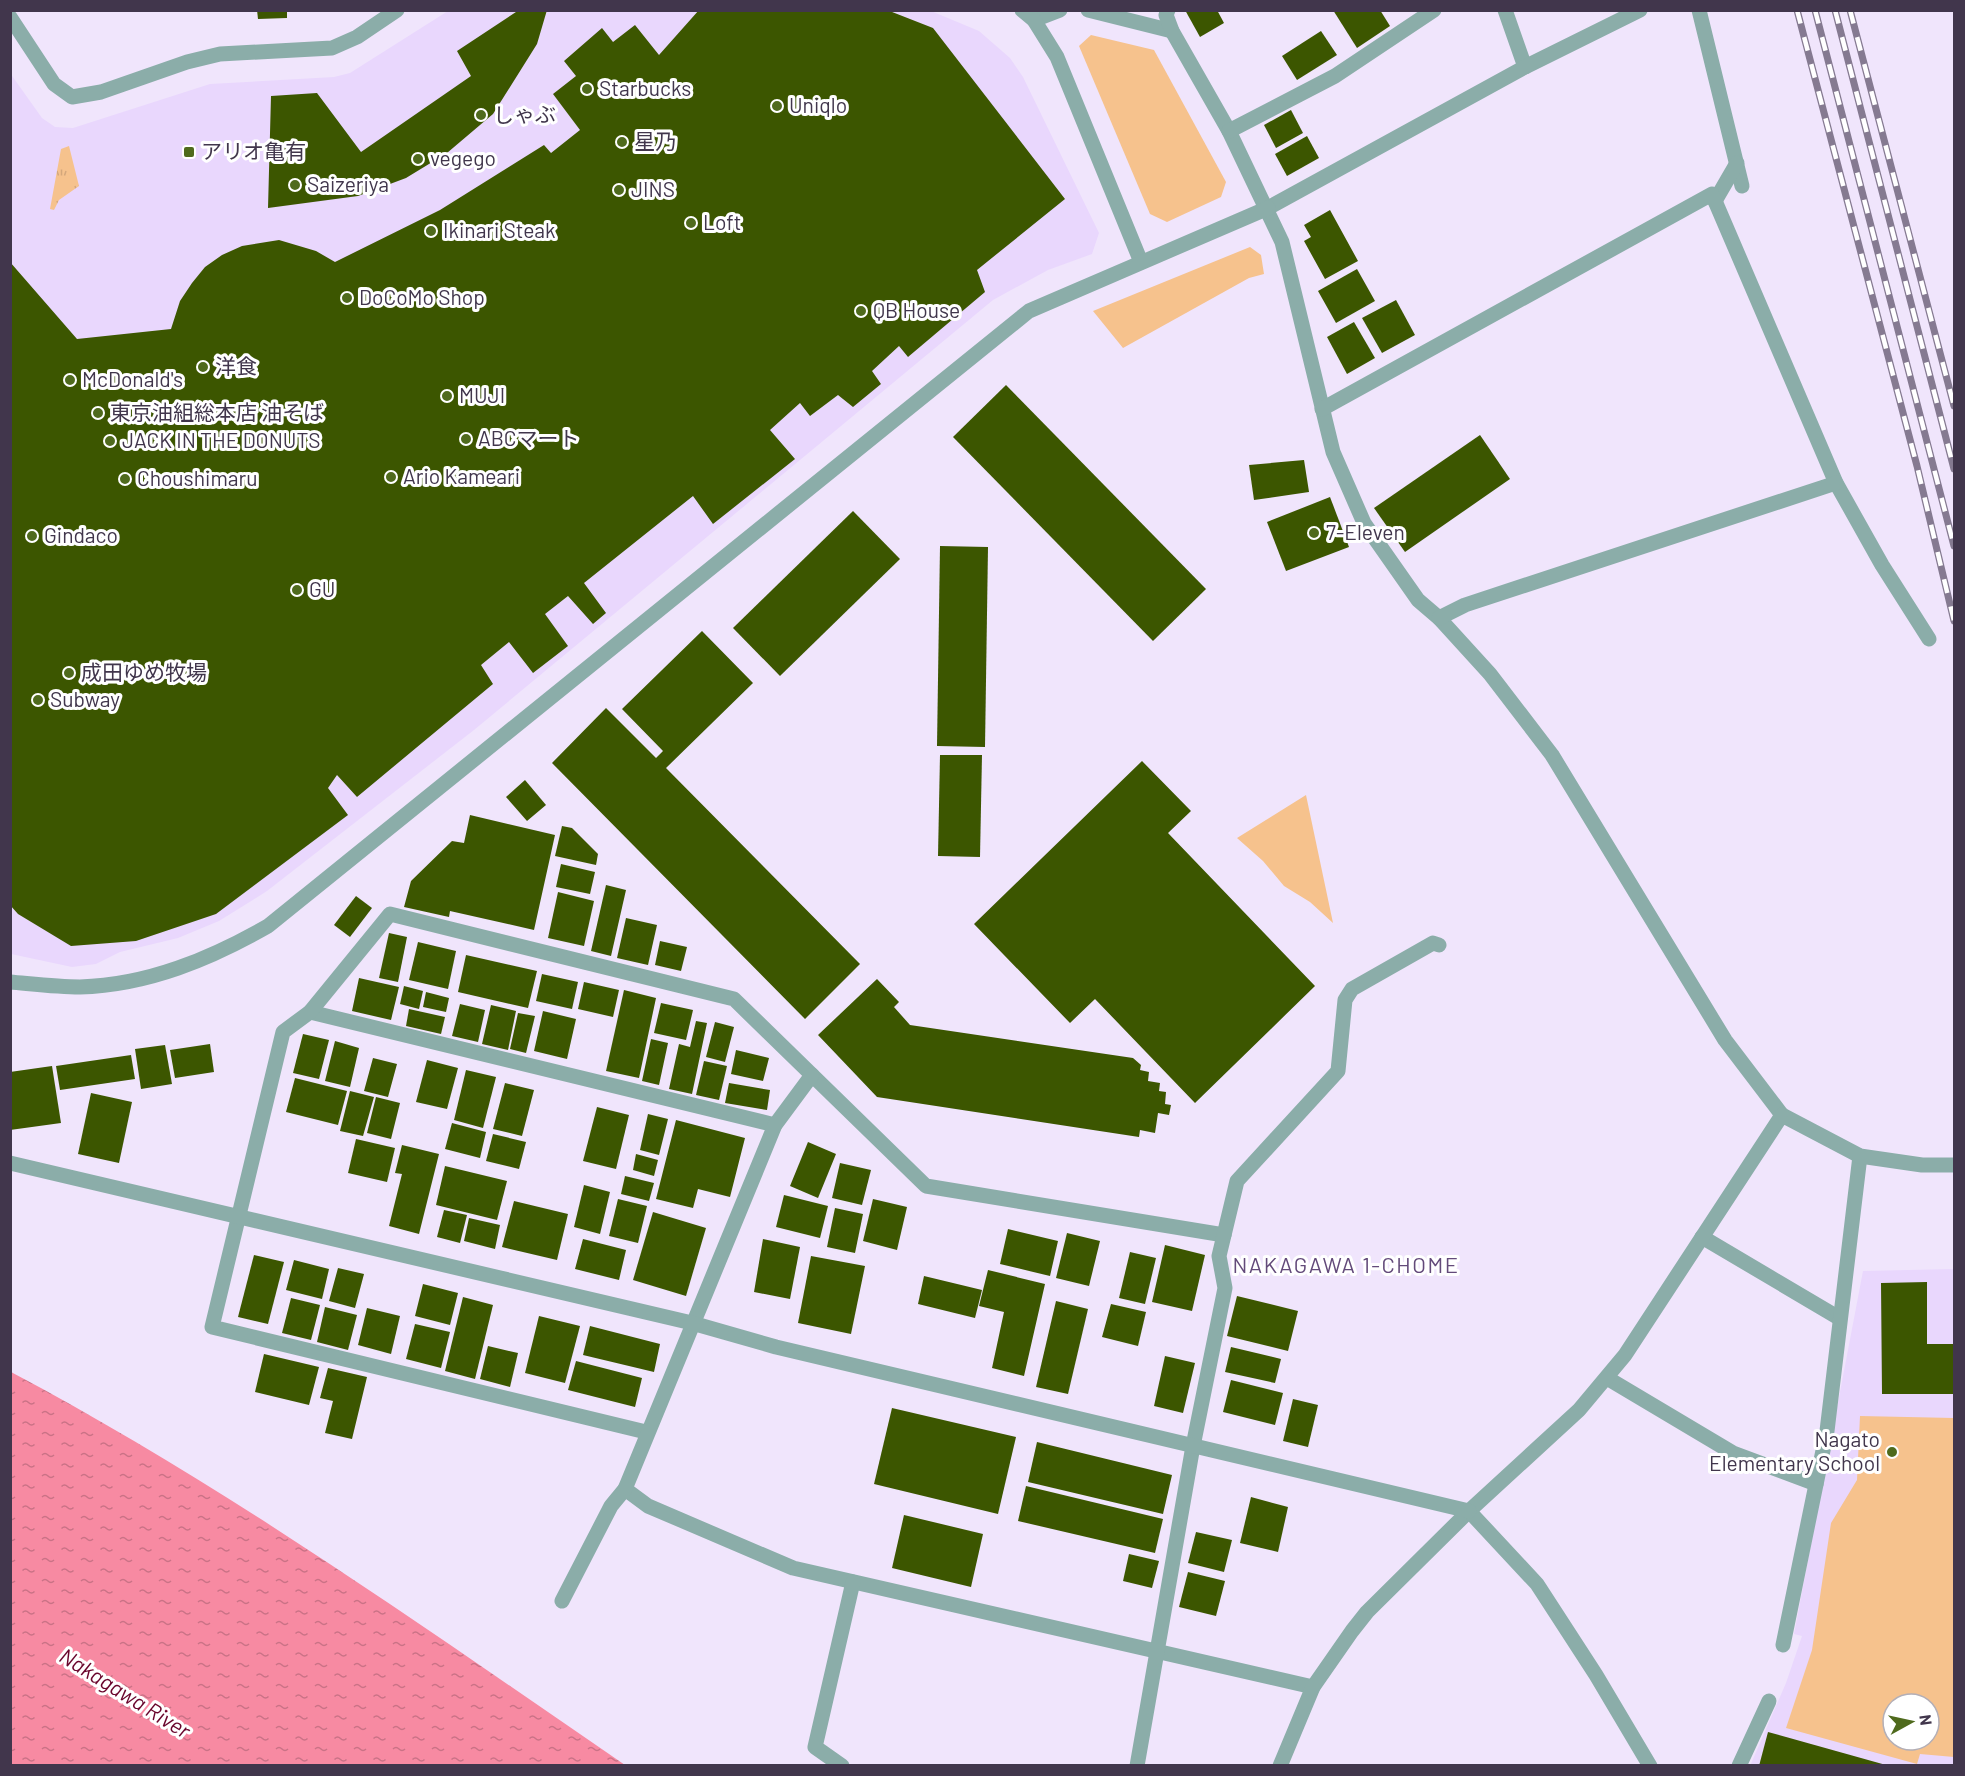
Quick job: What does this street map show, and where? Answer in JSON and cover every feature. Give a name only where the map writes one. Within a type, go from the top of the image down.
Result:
[{"type":"street","points":[[10,16],[54,84],[72,97],[101,92],[187,62],[220,54],[332,48],[357,37],[397,10]]},
{"type":"street","points":[[1060,10],[1028,15],[1057,57],[1141,262]]},
{"type":"street","points":[[1088,10],[1172,31]]},
{"type":"street","points":[[1168,10],[1166,15],[1172,31],[1229,130],[1268,208],[1282,242],[1333,452],[1364,523],[1418,600],[1439,618],[1490,674],[1552,755],[1725,1040],[1782,1115],[1860,1156],[1922,1165],[1954,1166]]},
{"type":"street","points":[[1229,130],[1335,76],[1434,10]]},
{"type":"street","points":[[1505,10],[1525,67]]},
{"type":"street","points":[[10,982],[81,987],[146,978],[227,949],[268,926],[1029,311],[1268,208],[1525,67],[1640,10]]},
{"type":"street","points":[[1699,10],[1742,186]]},
{"type":"street","points":[[1715,201],[1737,163]]},
{"type":"street","points":[[1322,409],[1712,194],[1836,483],[1882,565],[1929,639]]},
{"type":"street","points":[[1439,618],[1465,604],[1836,483]]},
{"type":"street","points":[[646,1432],[212,1327],[283,1032],[310,1012],[390,914],[735,999],[926,1186],[1224,1234]]},
{"type":"street","points":[[1137,1766],[1192,1446],[1225,1288],[1219,1256],[1237,1181],[1338,1071],[1345,1000],[1352,989],[1434,944],[1439,945]]},
{"type":"street","points":[[310,1012],[775,1125]]},
{"type":"street","points":[[562,1602],[611,1506],[625,1489],[646,1432],[775,1125],[812,1075]]},
{"type":"street","points":[[1280,1766],[1313,1687],[1367,1612],[1469,1510],[1579,1410],[1607,1378],[1625,1355],[1782,1115]]},
{"type":"street","points":[[1783,1645],[1827,1431],[1860,1156]]},
{"type":"street","points":[[10,1163],[692,1323],[777,1347],[1469,1510],[1537,1584],[1596,1675],[1650,1766]]},
{"type":"street","points":[[1702,1237],[1839,1318]]},
{"type":"street","points":[[1607,1378],[1733,1453],[1816,1484]]},
{"type":"street","points":[[625,1489],[648,1506],[793,1568],[1313,1687]]},
{"type":"street","points":[[842,1766],[815,1747],[853,1582]]},
{"type":"street","points":[[1739,1766],[1769,1701]]},
{"type":"shaded area","name":"Ario Kameari","points":[[448,11],[931,11],[979,31],[1010,58],[1023,77],[1099,233],[1092,254],[1048,270],[993,300],[474,730],[267,891],[219,921],[178,938],[120,952],[96,964],[72,967],[11,954],[10,73],[42,118],[55,127],[73,128],[210,84],[334,77],[350,73]]},
{"type":"shaded area","name":"Nagato Elementary School","points":[[1954,1269],[1954,1765],[1750,1766],[1786,1683],[1802,1636],[1794,1634],[1863,1271]]},
{"type":"green space","points":[[1091,35],[1154,50],[1226,182],[1221,197],[1167,222],[1150,214],[1079,46]]},
{"type":"green space","points":[[69,146],[79,186],[59,200],[54,210],[50,209],[61,149]]},
{"type":"green space","points":[[1250,247],[1261,255],[1264,274],[1249,278],[1123,348],[1093,311]]},
{"type":"green space","points":[[1306,795],[1333,923],[1310,902],[1284,886],[1263,861],[1237,838]]},
{"type":"green space","points":[[1860,1416],[1954,1418],[1954,1757],[1920,1754],[1917,1764],[1786,1728],[1812,1650],[1831,1523],[1857,1480]]},
{"type":"water","name":"Nakagawa River","points":[[11,1372],[170,1462],[247,1510],[400,1611],[625,1765],[11,1765]]},
{"type":"building","points":[[257,10],[287,10],[287,18],[258,19]]},
{"type":"building","points":[[519,10],[547,10],[537,44],[493,114],[447,153],[406,178],[358,196],[268,208],[271,96],[317,93],[361,152],[471,76],[457,51]]},
{"type":"building","name":"Ario Kameari","points":[[699,10],[887,10],[933,28],[1065,199],[977,270],[985,292],[908,357],[899,346],[872,371],[881,384],[853,407],[838,395],[810,416],[800,403],[770,430],[795,459],[713,524],[693,496],[584,583],[606,613],[593,624],[568,596],[545,614],[568,646],[533,673],[509,642],[481,665],[493,684],[357,797],[337,775],[328,788],[348,815],[216,914],[136,941],[71,946],[18,914],[10,905],[10,262],[77,339],[171,329],[180,301],[192,283],[205,267],[222,255],[242,246],[279,240],[316,251],[335,262],[440,210],[544,145],[551,153],[580,130],[553,94],[576,76],[564,61],[602,28],[613,42],[635,25],[659,55]]},
{"type":"building","points":[[1185,10],[1217,10],[1224,23],[1200,37]]},
{"type":"building","points":[[1333,10],[1380,10],[1390,26],[1357,48]]},
{"type":"building","points":[[1321,31],[1337,55],[1297,80],[1282,56]]},
{"type":"building","points":[[1291,110],[1303,133],[1276,148],[1264,125]]},
{"type":"building","points":[[1307,136],[1319,158],[1287,176],[1275,154]]},
{"type":"building","points":[[1330,210],[1358,261],[1325,279],[1304,241],[1311,237],[1304,225]]},
{"type":"building","points":[[1357,269],[1375,301],[1336,323],[1318,291]]},
{"type":"building","points":[[1396,300],[1415,335],[1382,353],[1362,318]]},
{"type":"building","points":[[1354,322],[1375,358],[1347,374],[1327,337]]},
{"type":"building","points":[[1006,385],[1206,589],[1153,641],[953,437]]},
{"type":"building","points":[[1480,435],[1510,479],[1405,552],[1374,508]]},
{"type":"building","points":[[1304,460],[1309,492],[1254,500],[1249,465]]},
{"type":"building","points":[[1330,497],[1349,547],[1286,571],[1267,522]]},
{"type":"building","points":[[853,511],[900,559],[780,676],[733,628]]},
{"type":"building","points":[[940,546],[988,547],[985,747],[937,746]]},
{"type":"building","points":[[702,631],[753,683],[666,768],[860,964],[805,1019],[552,763],[606,708],[656,758],[663,751],[622,709]]},
{"type":"building","points":[[940,755],[982,755],[980,857],[938,856]]},
{"type":"building","points":[[1142,761],[1191,811],[1168,833],[1315,986],[1195,1103],[1095,999],[1070,1023],[974,924]]},
{"type":"building","points":[[525,780],[546,805],[527,821],[506,797]]},
{"type":"building","points":[[470,815],[555,835],[534,930],[450,911],[449,917],[404,907],[411,881],[452,841],[464,843]]},
{"type":"building","points":[[562,826],[572,828],[598,854],[596,865],[555,856]]},
{"type":"building","points":[[561,864],[595,872],[590,894],[556,887]]},
{"type":"building","points":[[606,885],[626,890],[611,956],[591,951]]},
{"type":"building","points":[[558,892],[594,901],[584,946],[548,938]]},
{"type":"building","points":[[356,896],[372,908],[350,937],[334,925]]},
{"type":"building","points":[[626,918],[657,925],[648,965],[617,958]]},
{"type":"building","points":[[389,933],[407,937],[398,982],[379,978]]},
{"type":"building","points":[[660,941],[687,947],[681,971],[655,965]]},
{"type":"building","points":[[418,942],[456,951],[448,989],[409,980]]},
{"type":"building","points":[[466,955],[537,971],[528,1008],[458,992]]},
{"type":"building","points":[[542,974],[578,982],[572,1009],[536,1001]]},
{"type":"building","points":[[359,978],[399,987],[391,1020],[352,1011]]},
{"type":"building","points":[[877,979],[899,1002],[894,1007],[910,1025],[1133,1058],[1141,1065],[1140,1070],[1149,1072],[1148,1081],[1160,1083],[1159,1091],[1166,1092],[1165,1104],[1171,1105],[1169,1115],[1158,1113],[1155,1133],[1140,1130],[1139,1137],[877,1097],[818,1035]]},
{"type":"building","points":[[584,982],[619,990],[613,1017],[578,1009]]},
{"type":"building","points":[[404,986],[423,991],[419,1009],[400,1004]]},
{"type":"building","points":[[624,990],[656,998],[639,1078],[606,1071]]},
{"type":"building","points":[[426,992],[449,998],[446,1012],[423,1007]]},
{"type":"building","points":[[661,1003],[693,1010],[686,1040],[654,1033]]},
{"type":"building","points":[[460,1004],[485,1010],[478,1042],[452,1036]]},
{"type":"building","points":[[491,1005],[516,1011],[508,1050],[482,1044]]},
{"type":"building","points":[[409,1009],[445,1017],[441,1034],[406,1026]]},
{"type":"building","points":[[543,1011],[576,1019],[567,1059],[534,1051]]},
{"type":"building","points":[[518,1013],[535,1016],[526,1053],[510,1049]]},
{"type":"building","points":[[696,1021],[707,1023],[692,1094],[669,1089],[679,1044],[690,1047]]},
{"type":"building","points":[[715,1022],[734,1027],[725,1062],[706,1057]]},
{"type":"building","points":[[303,1034],[329,1040],[319,1079],[293,1073]]},
{"type":"building","points":[[651,1039],[668,1043],[659,1085],[642,1081]]},
{"type":"building","points":[[335,1041],[359,1048],[350,1087],[325,1081]]},
{"type":"building","points":[[210,1044],[214,1072],[175,1078],[170,1050]]},
{"type":"building","points":[[165,1045],[172,1084],[141,1089],[135,1049]]},
{"type":"building","points":[[736,1050],[769,1058],[763,1081],[731,1074]]},
{"type":"building","points":[[131,1055],[135,1079],[60,1090],[56,1066]]},
{"type":"building","points":[[373,1058],[397,1064],[388,1097],[364,1091]]},
{"type":"building","points":[[427,1060],[458,1068],[447,1109],[416,1102]]},
{"type":"building","points":[[704,1061],[727,1066],[719,1100],[696,1095]]},
{"type":"building","points":[[52,1066],[61,1123],[10,1130],[10,1072]]},
{"type":"building","points":[[466,1070],[496,1077],[483,1128],[454,1120]]},
{"type":"building","points":[[295,1078],[347,1091],[338,1125],[286,1112]]},
{"type":"building","points":[[505,1083],[534,1090],[522,1136],[493,1129]]},
{"type":"building","points":[[729,1083],[770,1090],[767,1110],[725,1103]]},
{"type":"building","points":[[350,1091],[374,1097],[363,1136],[340,1131]]},
{"type":"building","points":[[91,1093],[132,1102],[119,1163],[78,1154]]},
{"type":"building","points":[[376,1097],[400,1103],[391,1139],[367,1133]]},
{"type":"building","points":[[597,1107],[629,1115],[616,1169],[583,1161]]},
{"type":"building","points":[[648,1114],[668,1119],[659,1155],[640,1150]]},
{"type":"building","points":[[676,1120],[745,1138],[730,1197],[698,1189],[693,1208],[656,1199]]},
{"type":"building","points":[[452,1123],[486,1132],[480,1158],[445,1149]]},
{"type":"building","points":[[493,1134],[526,1142],[519,1169],[486,1161]]},
{"type":"building","points":[[356,1139],[395,1148],[387,1182],[348,1173]]},
{"type":"building","points":[[808,1142],[836,1154],[818,1198],[790,1186]]},
{"type":"building","points":[[402,1145],[439,1154],[419,1234],[389,1226],[402,1174],[395,1173]]},
{"type":"building","points":[[636,1154],[658,1160],[654,1176],[633,1170]]},
{"type":"building","points":[[840,1163],[871,1170],[862,1205],[832,1198]]},
{"type":"building","points":[[445,1166],[507,1181],[497,1220],[436,1205]]},
{"type":"building","points":[[625,1176],[654,1183],[649,1201],[621,1194]]},
{"type":"building","points":[[584,1185],[610,1192],[600,1234],[574,1227]]},
{"type":"building","points":[[784,1195],[828,1206],[820,1238],[776,1227]]},
{"type":"building","points":[[618,1199],[647,1206],[638,1243],[609,1236]]},
{"type":"building","points":[[873,1199],[907,1207],[897,1250],[863,1241]]},
{"type":"building","points":[[514,1201],[568,1214],[557,1260],[502,1247]]},
{"type":"building","points":[[835,1208],[863,1214],[855,1253],[827,1247]]},
{"type":"building","points":[[444,1210],[467,1215],[460,1243],[437,1237]]},
{"type":"building","points":[[653,1212],[706,1228],[686,1296],[633,1280]]},
{"type":"building","points":[[469,1218],[500,1225],[495,1249],[464,1241]]},
{"type":"building","points":[[1008,1229],[1058,1241],[1050,1276],[1000,1264]]},
{"type":"building","points":[[1067,1233],[1100,1241],[1089,1286],[1056,1278]]},
{"type":"building","points":[[583,1239],[626,1250],[619,1280],[575,1269]]},
{"type":"building","points":[[763,1239],[800,1247],[790,1299],[754,1292]]},
{"type":"building","points":[[1165,1245],[1205,1255],[1192,1311],[1152,1302]]},
{"type":"building","points":[[1130,1252],[1156,1258],[1145,1304],[1119,1298]]},
{"type":"building","points":[[254,1255],[284,1262],[268,1324],[238,1317]]},
{"type":"building","points":[[811,1256],[865,1266],[851,1334],[798,1323]]},
{"type":"building","points":[[294,1260],[329,1269],[322,1299],[286,1290]]},
{"type":"building","points":[[338,1268],[364,1274],[355,1308],[329,1301]]},
{"type":"building","points":[[988,1270],[1045,1284],[1024,1376],[992,1368],[1004,1312],[979,1306]]},
{"type":"building","points":[[924,1276],[982,1290],[975,1318],[918,1304]]},
{"type":"building","points":[[1927,1282],[1927,1344],[1954,1344],[1954,1394],[1882,1394],[1881,1283]]},
{"type":"building","points":[[423,1284],[458,1293],[450,1325],[415,1316]]},
{"type":"building","points":[[1237,1296],[1298,1311],[1288,1351],[1227,1336]]},
{"type":"building","points":[[463,1297],[493,1305],[475,1379],[445,1371]]},
{"type":"building","points":[[291,1298],[320,1305],[311,1340],[282,1333]]},
{"type":"building","points":[[1056,1301],[1088,1309],[1068,1394],[1036,1387]]},
{"type":"building","points":[[1111,1304],[1146,1312],[1138,1346],[1102,1337]]},
{"type":"building","points":[[325,1307],[357,1315],[348,1350],[317,1342]]},
{"type":"building","points":[[367,1308],[400,1316],[391,1354],[358,1345]]},
{"type":"building","points":[[539,1316],[580,1326],[565,1383],[525,1373]]},
{"type":"building","points":[[415,1324],[450,1332],[441,1368],[406,1359]]},
{"type":"building","points":[[590,1326],[660,1344],[654,1372],[583,1355]]},
{"type":"building","points":[[488,1346],[518,1353],[510,1387],[480,1379]]},
{"type":"building","points":[[1231,1347],[1281,1359],[1275,1383],[1225,1372]]},
{"type":"building","points":[[264,1354],[319,1367],[309,1405],[255,1392]]},
{"type":"building","points":[[1165,1356],[1195,1363],[1183,1413],[1154,1406]]},
{"type":"building","points":[[576,1361],[642,1378],[635,1407],[568,1390]]},
{"type":"building","points":[[328,1368],[367,1377],[352,1439],[325,1433],[333,1401],[320,1398]]},
{"type":"building","points":[[1231,1380],[1283,1393],[1275,1425],[1223,1412]]},
{"type":"building","points":[[1293,1399],[1318,1405],[1308,1447],[1283,1441]]},
{"type":"building","points":[[892,1408],[1016,1437],[998,1514],[874,1484]]},
{"type":"building","points":[[1037,1442],[1172,1475],[1163,1514],[1028,1482]]},
{"type":"building","points":[[1026,1486],[1163,1519],[1155,1553],[1018,1521]]},
{"type":"building","points":[[1251,1497],[1288,1507],[1278,1552],[1240,1543]]},
{"type":"building","points":[[904,1515],[983,1534],[971,1587],[892,1568]]},
{"type":"building","points":[[1196,1532],[1232,1540],[1224,1572],[1188,1563]]},
{"type":"building","points":[[1129,1554],[1159,1561],[1152,1588],[1123,1581]]},
{"type":"building","points":[[1188,1572],[1225,1581],[1216,1616],[1179,1607]]},
{"type":"building","points":[[1768,1732],[1886,1765],[1886,1766],[1759,1766]]},
{"type":"railway","points":[[1797,10],[1917,466],[1954,621]]},
{"type":"railway","points":[[1815,10],[1954,546]]},
{"type":"railway","points":[[1835,10],[1954,469]]},
{"type":"railway","points":[[1850,10],[1954,406]]},
{"type":"place","name":"Starbucks","points":[[587,89]]},
{"type":"place","name":"Uniqlo","points":[[777,106]]},
{"type":"place","name":"しゃぶ","points":[[481,115]]},
{"type":"place","name":"星乃","points":[[622,142]]},
{"type":"place","name":"アリオ亀有","points":[[189,152]]},
{"type":"place","name":"vegego","points":[[418,159]]},
{"type":"place","name":"Saizeriya","points":[[295,185]]},
{"type":"place","name":"JINS","points":[[619,190]]},
{"type":"place","name":"Loft","points":[[691,223]]},
{"type":"place","name":"Ikinari Steak","points":[[431,231]]},
{"type":"place","name":"DoCoMo Shop","points":[[347,298]]},
{"type":"place","name":"QB House","points":[[861,311]]},
{"type":"place","name":"洋食","points":[[203,367]]},
{"type":"place","name":"McDonald's","points":[[70,380]]},
{"type":"place","name":"MUJI","points":[[447,396]]},
{"type":"place","name":"東京油組総本店 油そば","points":[[98,413]]},
{"type":"place","name":"ABCマート","points":[[466,439]]},
{"type":"place","name":"JACK IN THE DONUTS","points":[[110,441]]},
{"type":"place","name":"Ario Kameari","points":[[391,477]]},
{"type":"place","name":"Choushimaru","points":[[125,479]]},
{"type":"place","name":"7-Eleven","points":[[1314,533]]},
{"type":"place","name":"Gindaco","points":[[32,536]]},
{"type":"place","name":"GU","points":[[297,590]]},
{"type":"place","name":"成田ゆめ牧場","points":[[69,673]]},
{"type":"place","name":"Subway","points":[[38,700]]},
{"type":"place","name":"Nagato Elementary School","points":[[1892,1452]]},
{"type":"district","name":"NAKAGAWA 1-CHOME","points":[[1346,1265]]}]
